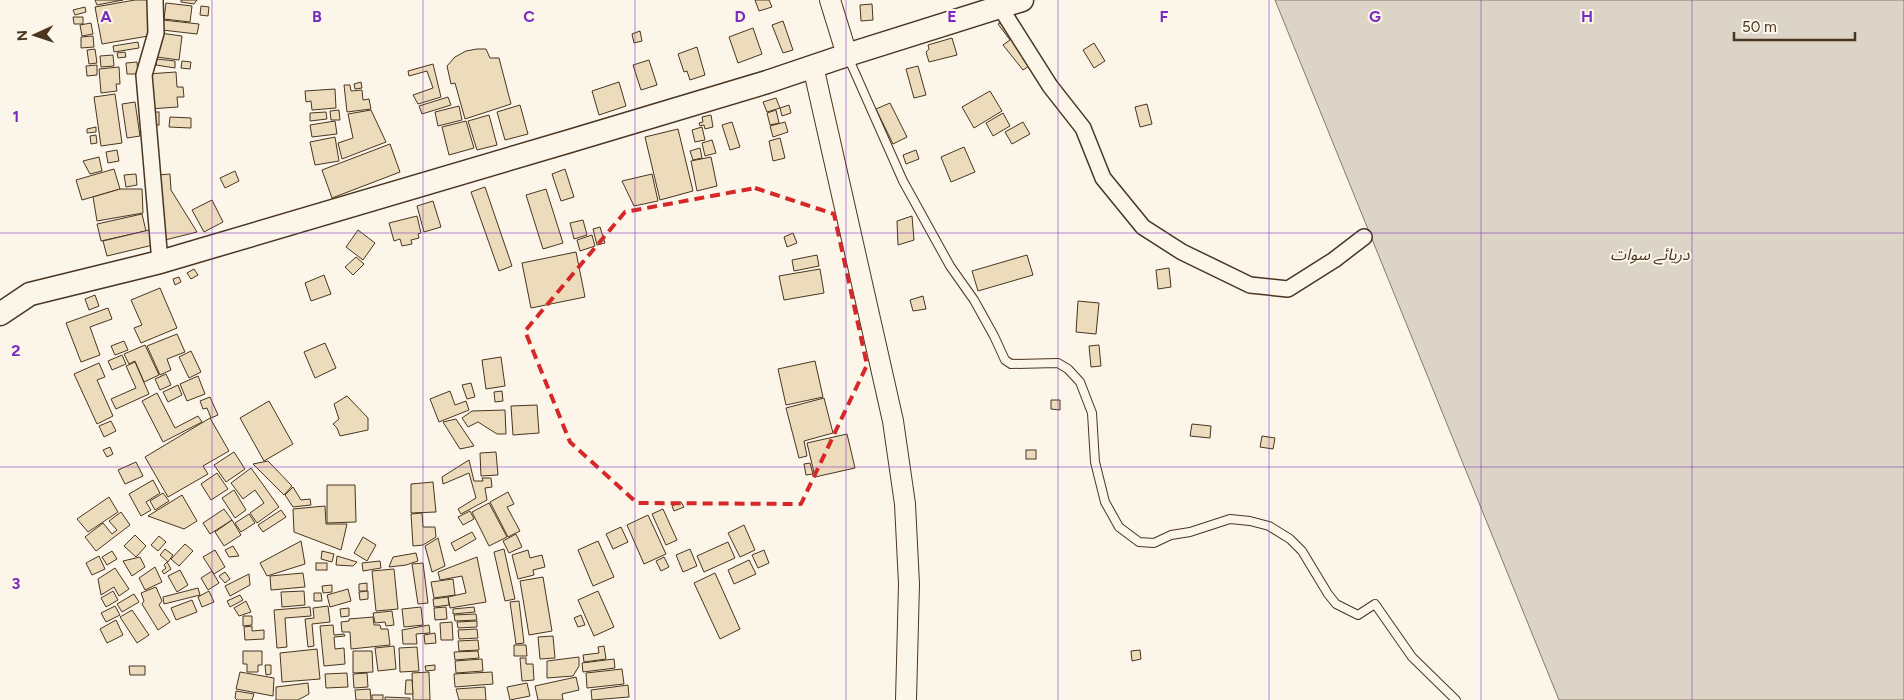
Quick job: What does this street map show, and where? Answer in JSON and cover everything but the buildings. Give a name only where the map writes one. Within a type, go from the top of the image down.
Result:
[{"type":"main road","points":[[830,0],[847,55]]},
{"type":"main road","points":[[0,314],[30,294],[160,262],[739,90],[1022,0]]},
{"type":"main road","points":[[813,66],[894,430],[905,504],[909,584],[906,700]]},
{"type":"street","points":[[154,0],[156,33],[144,75],[160,262]]},
{"type":"street","points":[[1000,7],[1050,86],[1083,128],[1103,178],[1143,226],[1166,242],[1182,252],[1250,285],[1288,289],[1334,260],[1364,237]]},
{"type":"lane","points":[[847,55],[903,181],[950,266],[974,300],[1005,360],[1011,364],[1058,362],[1068,369],[1080,382],[1092,413],[1095,462],[1105,502],[1119,527],[1139,542],[1154,543],[1171,535],[1190,532],[1230,519],[1250,521],[1269,526],[1290,539],[1302,551],[1336,604],[1358,615],[1374,604],[1412,657],[1456,700]]},
{"type":"highlighted area","points":[[755,188],[834,214],[867,365],[801,504],[637,503],[570,442],[525,331],[625,212]]},
{"type":"water","name":"دریائے سوات","points":[[1275,0],[1904,0],[1904,700],[1559,700]]}]
